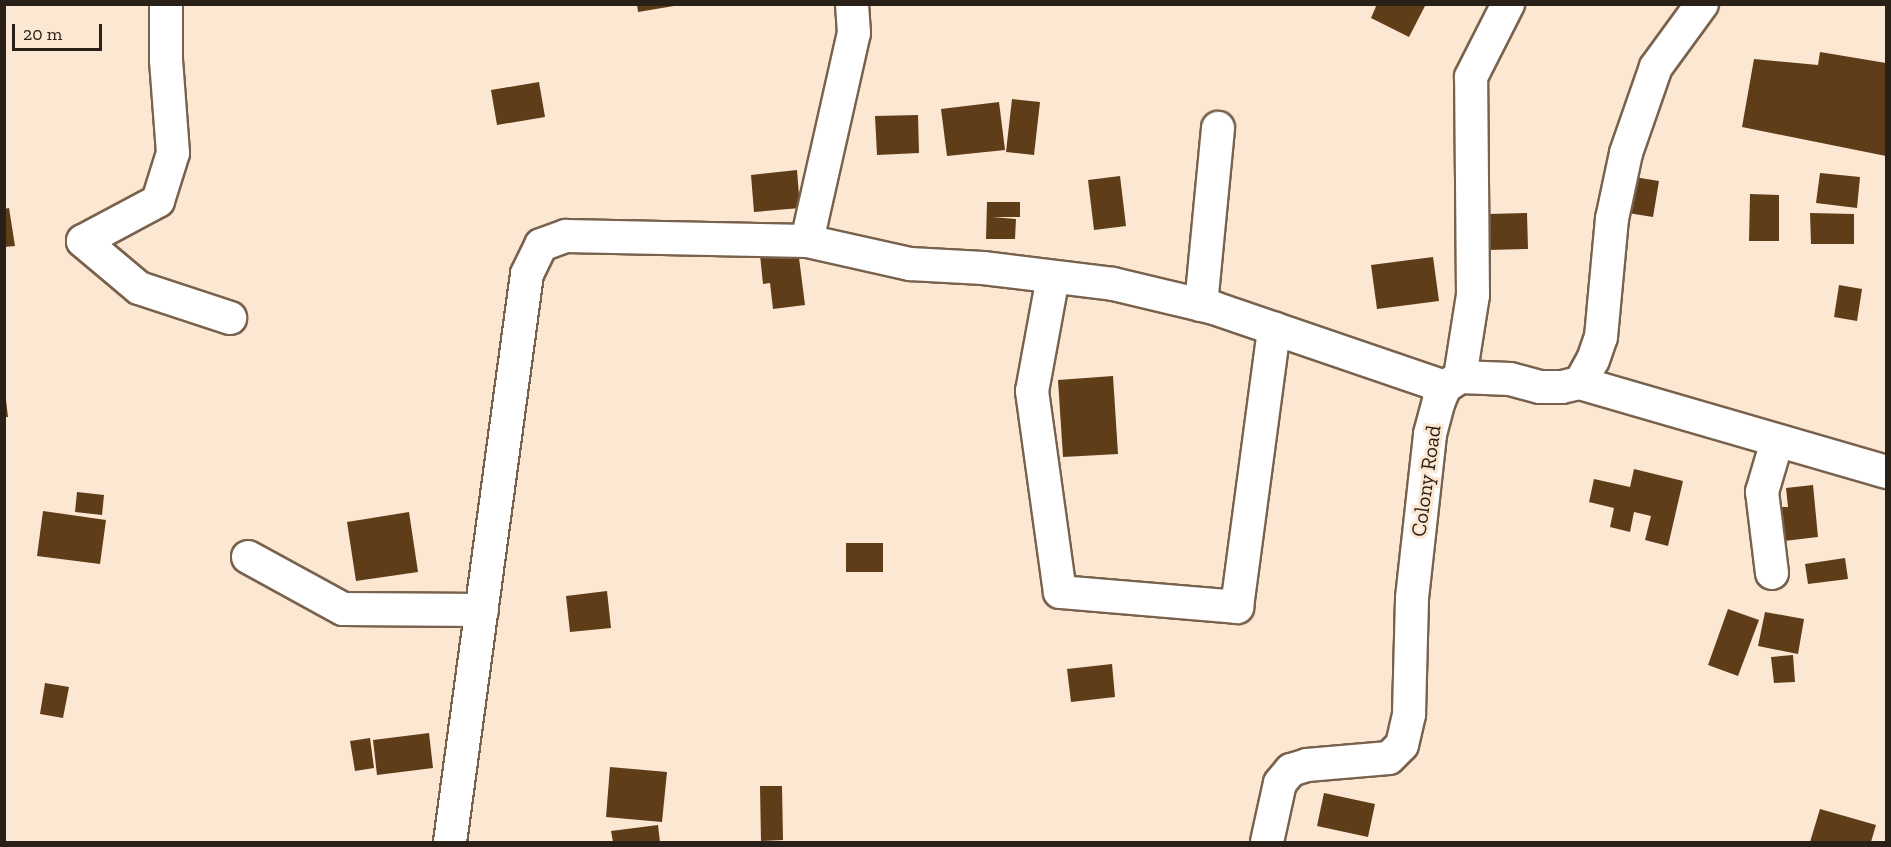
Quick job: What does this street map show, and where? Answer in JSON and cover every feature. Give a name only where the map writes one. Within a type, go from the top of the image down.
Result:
[{"type":"street","points":[[166,4],[166,60],[173,153],[158,201],[83,241],[139,288],[230,318]]},
{"type":"street","points":[[807,241],[854,33],[852,4]]},
{"type":"street","name":"Colony Road","points":[[1267,843],[1280,783],[1291,770],[1307,765],[1389,758],[1402,746],[1409,714],[1412,598],[1430,434],[1453,382],[1473,295],[1471,77],[1508,4]]},
{"type":"street","points":[[1580,383],[1593,360],[1601,337],[1612,219],[1626,153],[1656,67],[1702,4]]},
{"type":"street","points":[[1201,305],[1218,128]]},
{"type":"street","points":[[450,843],[527,274],[541,245],[566,236],[807,241],[910,264],[983,268],[1113,284],[1201,305],[1453,382],[1510,379],[1540,387],[1562,387],[1580,383],[1887,472]]},
{"type":"street","points":[[1053,277],[1032,391],[1060,592],[1237,607],[1274,328]]},
{"type":"street","points":[[1772,573],[1762,492],[1777,441]]},
{"type":"street","points":[[248,556],[343,609],[482,610]]},
{"type":"building","points":[[637,4],[674,4],[674,6],[638,12]]},
{"type":"building","points":[[1377,4],[1426,4],[1409,37],[1371,18]]},
{"type":"building","points":[[1820,52],[1886,63],[1886,156],[1742,127],[1754,59],[1818,65]]},
{"type":"building","points":[[539,82],[545,117],[497,125],[491,90]]},
{"type":"building","points":[[1012,99],[1040,102],[1034,155],[1006,152]]},
{"type":"building","points":[[999,102],[1005,150],[947,156],[941,109]]},
{"type":"building","points":[[918,115],[919,153],[877,155],[875,116]]},
{"type":"building","points":[[797,170],[800,208],[754,212],[751,175]]},
{"type":"building","points":[[1820,173],[1860,177],[1857,208],[1816,203]]},
{"type":"building","points":[[1120,176],[1126,226],[1094,230],[1088,180]]},
{"type":"building","points":[[1634,177],[1659,181],[1653,217],[1628,213]]},
{"type":"building","points":[[1750,194],[1779,195],[1779,241],[1749,241]]},
{"type":"building","points":[[987,202],[1020,202],[1020,217],[992,217],[1016,219],[1015,239],[986,239]]},
{"type":"building","points":[[9,208],[15,246],[4,247],[4,209]]},
{"type":"building","points":[[1527,213],[1528,249],[1489,250],[1488,214]]},
{"type":"building","points":[[1810,213],[1854,214],[1854,244],[1811,244]]},
{"type":"building","points":[[798,250],[805,305],[773,309],[770,283],[763,284],[760,255]]},
{"type":"building","points":[[1433,257],[1439,301],[1377,309],[1371,265]]},
{"type":"building","points":[[1839,285],[1862,289],[1857,321],[1834,317]]},
{"type":"building","points":[[1113,376],[1118,454],[1063,457],[1058,380]]},
{"type":"building","points":[[6,400],[8,417],[4,417],[4,401]]},
{"type":"building","points":[[1634,469],[1683,481],[1668,546],[1645,540],[1651,516],[1634,512],[1630,532],[1610,527],[1614,508],[1589,502],[1594,479],[1630,487]]},
{"type":"building","points":[[1813,485],[1818,537],[1784,541],[1780,507],[1788,507],[1786,488]]},
{"type":"building","points":[[77,492],[104,495],[102,515],[75,512]]},
{"type":"building","points":[[43,511],[106,520],[100,564],[37,556]]},
{"type":"building","points":[[409,512],[418,572],[356,581],[347,522]]},
{"type":"building","points":[[846,543],[883,543],[883,572],[846,572]]},
{"type":"building","points":[[1845,558],[1848,579],[1808,584],[1805,564]]},
{"type":"building","points":[[607,591],[611,628],[570,632],[566,596]]},
{"type":"building","points":[[1728,609],[1759,620],[1738,676],[1708,665]]},
{"type":"building","points":[[1765,612],[1804,619],[1798,654],[1758,646]]},
{"type":"building","points":[[1793,655],[1795,682],[1774,683],[1771,657]]},
{"type":"building","points":[[1112,664],[1115,697],[1071,702],[1067,669]]},
{"type":"building","points":[[45,683],[69,687],[63,718],[40,714]]},
{"type":"building","points":[[429,733],[433,768],[377,775],[373,740]]},
{"type":"building","points":[[370,738],[374,768],[355,771],[350,741]]},
{"type":"building","points":[[610,767],[667,772],[662,822],[606,817]]},
{"type":"building","points":[[760,786],[782,786],[783,840],[761,841]]},
{"type":"building","points":[[1324,793],[1375,804],[1368,837],[1317,826]]},
{"type":"building","points":[[1820,809],[1876,825],[1871,842],[1810,842]]},
{"type":"building","points":[[658,825],[660,842],[613,842],[611,831]]}]
